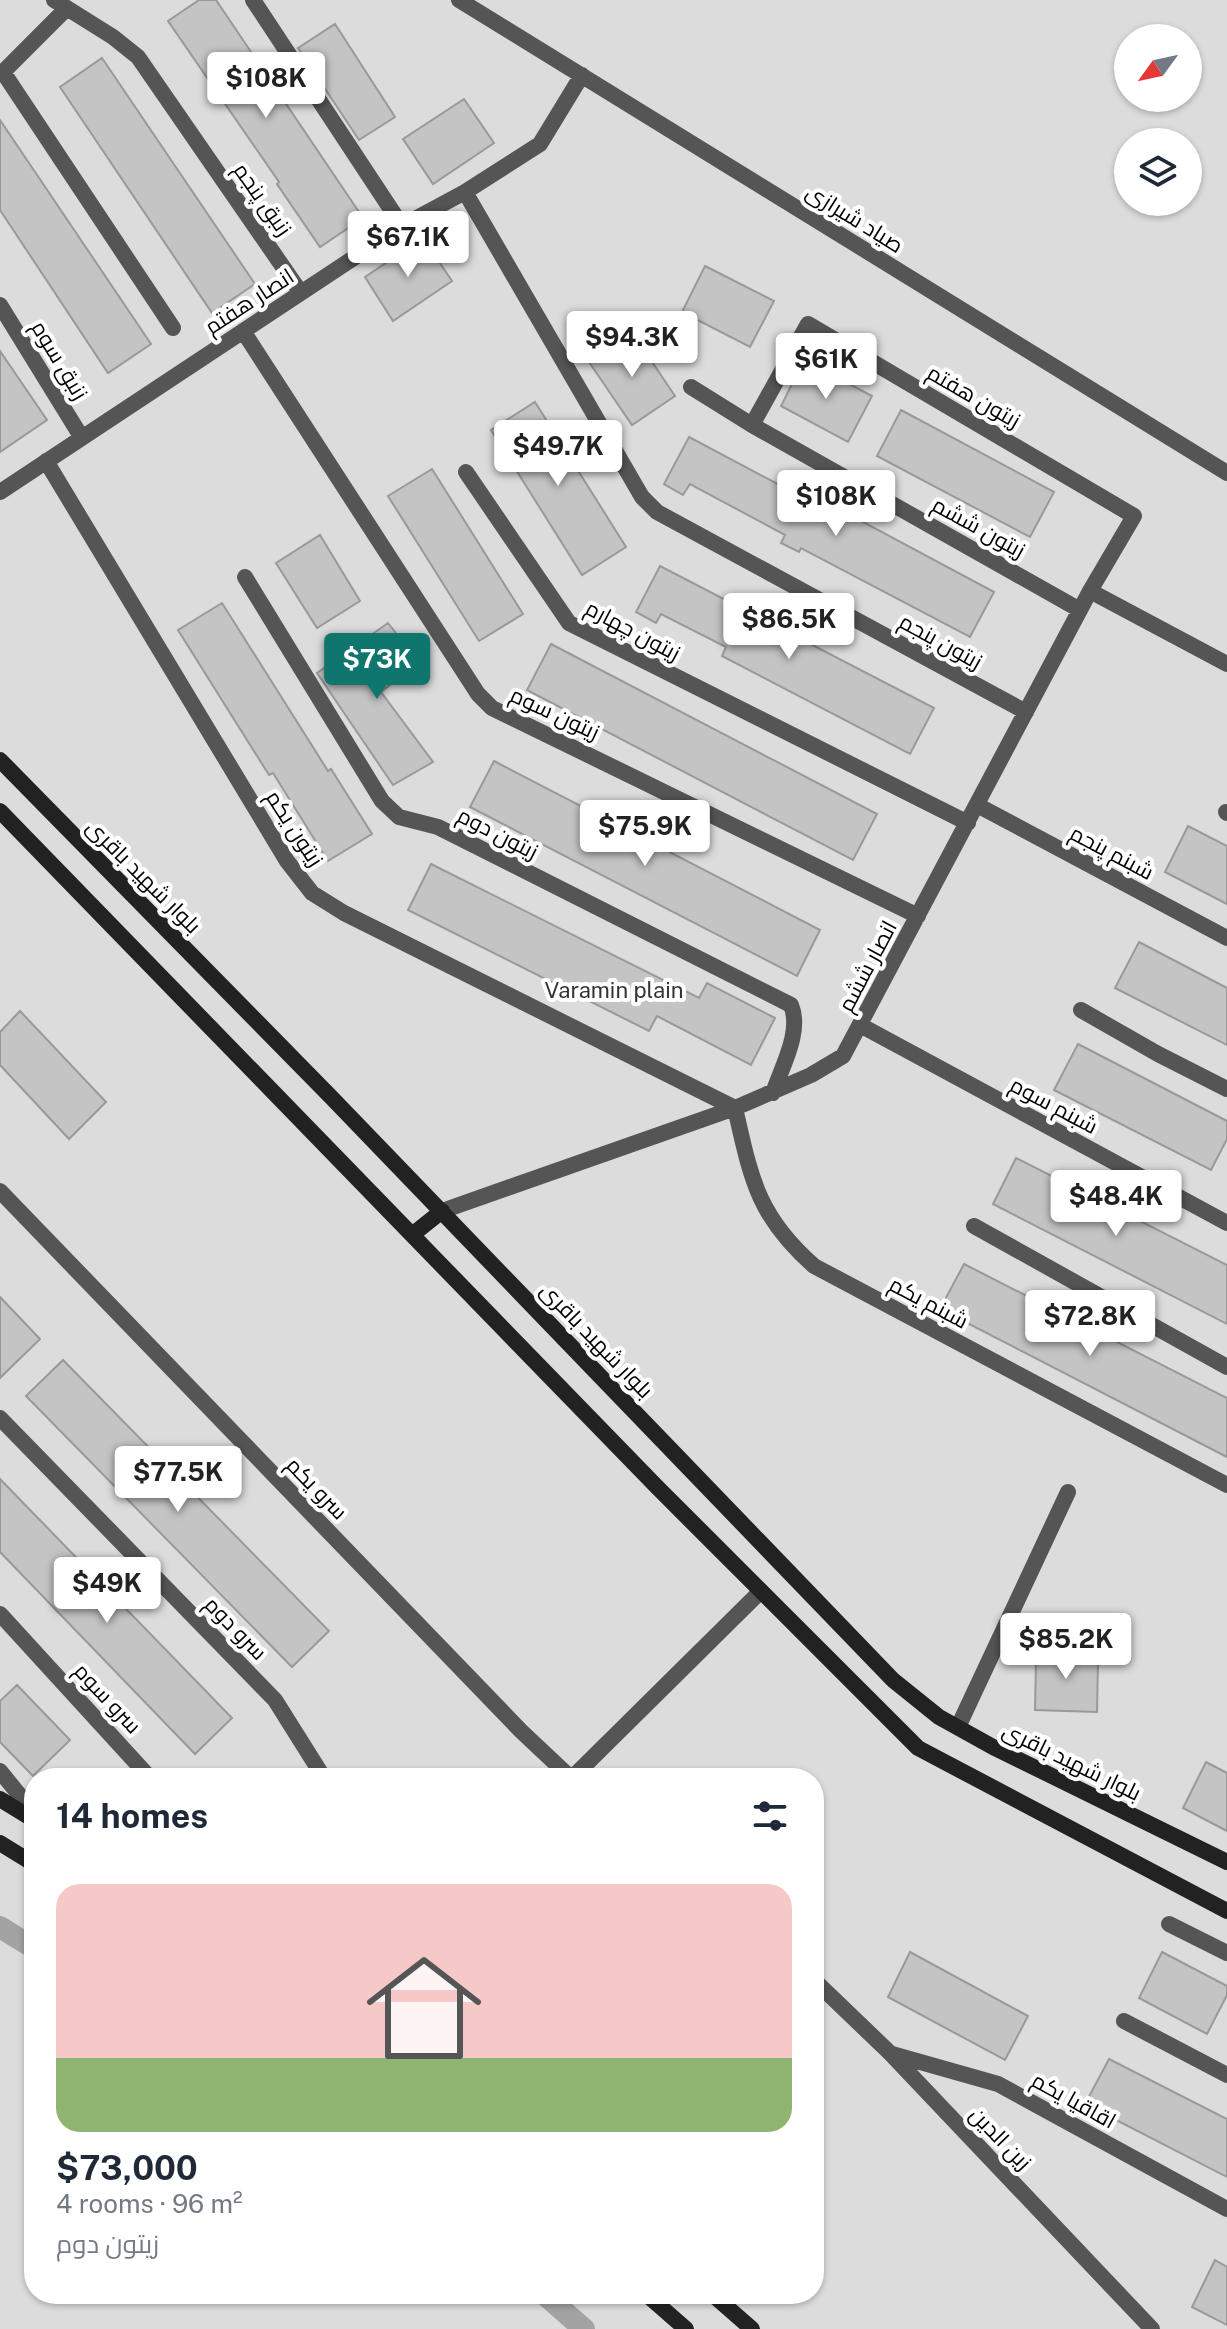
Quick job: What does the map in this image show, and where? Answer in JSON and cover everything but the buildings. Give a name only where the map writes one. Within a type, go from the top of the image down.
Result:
[{"type":"street","points":[[253,0],[402,226]]},
{"type":"street","name":"صیاد شیرازی","points":[[459,0],[1227,473]]},
{"type":"street","points":[[60,4],[1,73],[173,328]]},
{"type":"street","name":"زنبق پنجم","points":[[60,4],[113,37],[138,57],[301,293]]},
{"type":"street","name":"انصار هفتم","points":[[0,492],[402,226],[465,192],[540,144],[582,75]]},
{"type":"street","name":"زیتون پنجم","points":[[465,192],[642,497],[657,512],[1026,712]]},
{"type":"street","name":"زنبق سوم","points":[[0,305],[82,438]]},
{"type":"street","name":"زیتون هفتم","points":[[752,425],[808,324],[1134,516]]},
{"type":"street","name":"زیتون سوم","points":[[243,331],[478,694],[492,708],[918,916]]},
{"type":"street","name":"زیتون ششم","points":[[691,387],[752,425],[1080,610]]},
{"type":"street","name":"زیتون یکم","points":[[46,461],[287,861],[312,893],[344,913],[735,1108]]},
{"type":"street","name":"زیتون چهارم","points":[[466,472],[569,623],[968,823]]},
{"type":"street","name":"انصار ششم","points":[[442,1211],[735,1108],[811,1075],[843,1056],[1090,591],[1134,516]]},
{"type":"street","name":"زیتون دوم","points":[[245,577],[382,801],[399,817],[438,827],[791,1005],[795,1029],[773,1093]]},
{"type":"street","points":[[1090,591],[1227,664]]},
{"type":"street","name":"بلوار شهید باقری","points":[[0,760],[442,1211],[893,1680],[939,1717],[1227,1862]]},
{"type":"street","name":"شبنم پنجم","points":[[977,805],[1227,938]]},
{"type":"street","points":[[0,811],[412,1235],[918,1748],[1227,1911]]},
{"type":"street","points":[[1081,1010],[1227,1089]]},
{"type":"street","name":"شبنم سوم","points":[[860,1025],[1227,1223]]},
{"type":"street","name":"شبنم یکم","points":[[735,1108],[749,1169],[765,1212],[791,1246],[814,1266],[1227,1485]]},
{"type":"street","name":"سرو یکم","points":[[0,1191],[521,1731],[561,1768]]},
{"type":"street","points":[[412,1235],[442,1211]]},
{"type":"street","points":[[974,1226],[1227,1367]]},
{"type":"street","name":"سرو دوم","points":[[0,1418],[275,1700],[318,1768]]},
{"type":"street","points":[[958,1727],[1068,1492]]},
{"type":"street","points":[[582,1768],[761,1591]]},
{"type":"street","name":"سرو سوم","points":[[0,1614],[141,1768]]},
{"type":"street","points":[[0,1771],[24,1801]]},
{"type":"street","points":[[0,1799],[24,1814]]},
{"type":"street","points":[[0,1843],[24,1853]]},
{"type":"street","points":[[1169,1924],[1227,1953]]},
{"type":"street","name":"زین الدین","points":[[824,1990],[890,2053],[1152,2329]]},
{"type":"street","points":[[1124,2021],[1227,2075]]},
{"type":"street","name":"اقاقیا یکم","points":[[890,2053],[998,2084],[1227,2209]]},
{"type":"street","points":[[657,2304],[686,2329]]},
{"type":"street","points":[[723,2304],[752,2329]]},
{"type":"green space","name":"Varamin plain","points":[[0,0],[1227,0],[1227,2329],[0,2329]]},
{"type":"waterway","points":[[0,1927],[24,1942]]},
{"type":"waterway","points":[[555,2304],[584,2329]]}]
